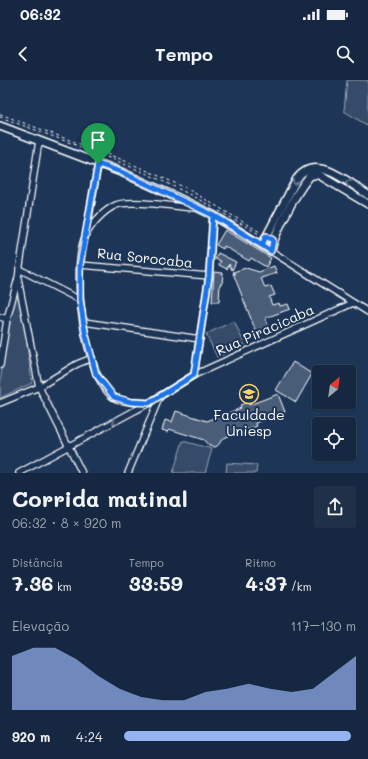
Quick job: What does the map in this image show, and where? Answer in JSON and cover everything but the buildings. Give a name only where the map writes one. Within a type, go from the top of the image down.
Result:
[{"type":"main road","points":[[0,126],[121,172],[200,208],[271,251],[273,240],[303,184],[311,175],[319,175],[368,204]]},
{"type":"main road","points":[[262,245],[296,180],[300,174],[310,169],[320,168],[328,170],[368,195]]},
{"type":"street","points":[[0,366],[7,319],[18,278],[39,141]]},
{"type":"street","points":[[98,164],[80,265],[80,300],[85,332],[96,374],[114,397],[131,402],[149,403]]},
{"type":"street","points":[[85,237],[104,211],[118,204],[132,203],[200,208]]},
{"type":"street","points":[[194,375],[209,276],[213,215]]},
{"type":"street","points":[[271,251],[368,312]]},
{"type":"street","name":"Rua Sorocaba","points":[[80,265],[209,276]]},
{"type":"street","points":[[19,269],[80,300]]},
{"type":"street","points":[[18,278],[39,387],[70,446],[82,473]]},
{"type":"street","name":"Rua Piracicaba","points":[[19,473],[149,403],[194,375],[353,303]]},
{"type":"street","points":[[0,317],[7,319]]},
{"type":"street","points":[[84,322],[200,339]]},
{"type":"street","points":[[0,403],[39,387],[76,364],[92,358]]},
{"type":"street","points":[[128,473],[160,395]]},
{"type":"path","points":[[0,114],[123,160],[186,188],[266,236]]},
{"type":"shaded area","points":[[347,80],[368,80],[368,126],[344,111]]},
{"type":"shaded area","points":[[19,283],[32,383],[0,398],[0,384],[4,355]]},
{"type":"shaded area","points":[[234,321],[245,345],[217,357],[206,334]]},
{"type":"shaded area","points":[[183,441],[212,449],[205,473],[173,473]]},
{"type":"shaded area","points":[[227,463],[257,465],[256,473],[226,473]]},
{"type":"place","name":"Faculdade Uniesp","points":[[249,394]]},
{"type":"route","points":[[98,164],[80,265],[80,300],[85,332],[96,374],[114,397],[131,402],[149,403],[194,375],[209,276],[213,215],[271,251],[273,240],[266,236],[262,245],[213,215],[121,172],[98,164]]}]
